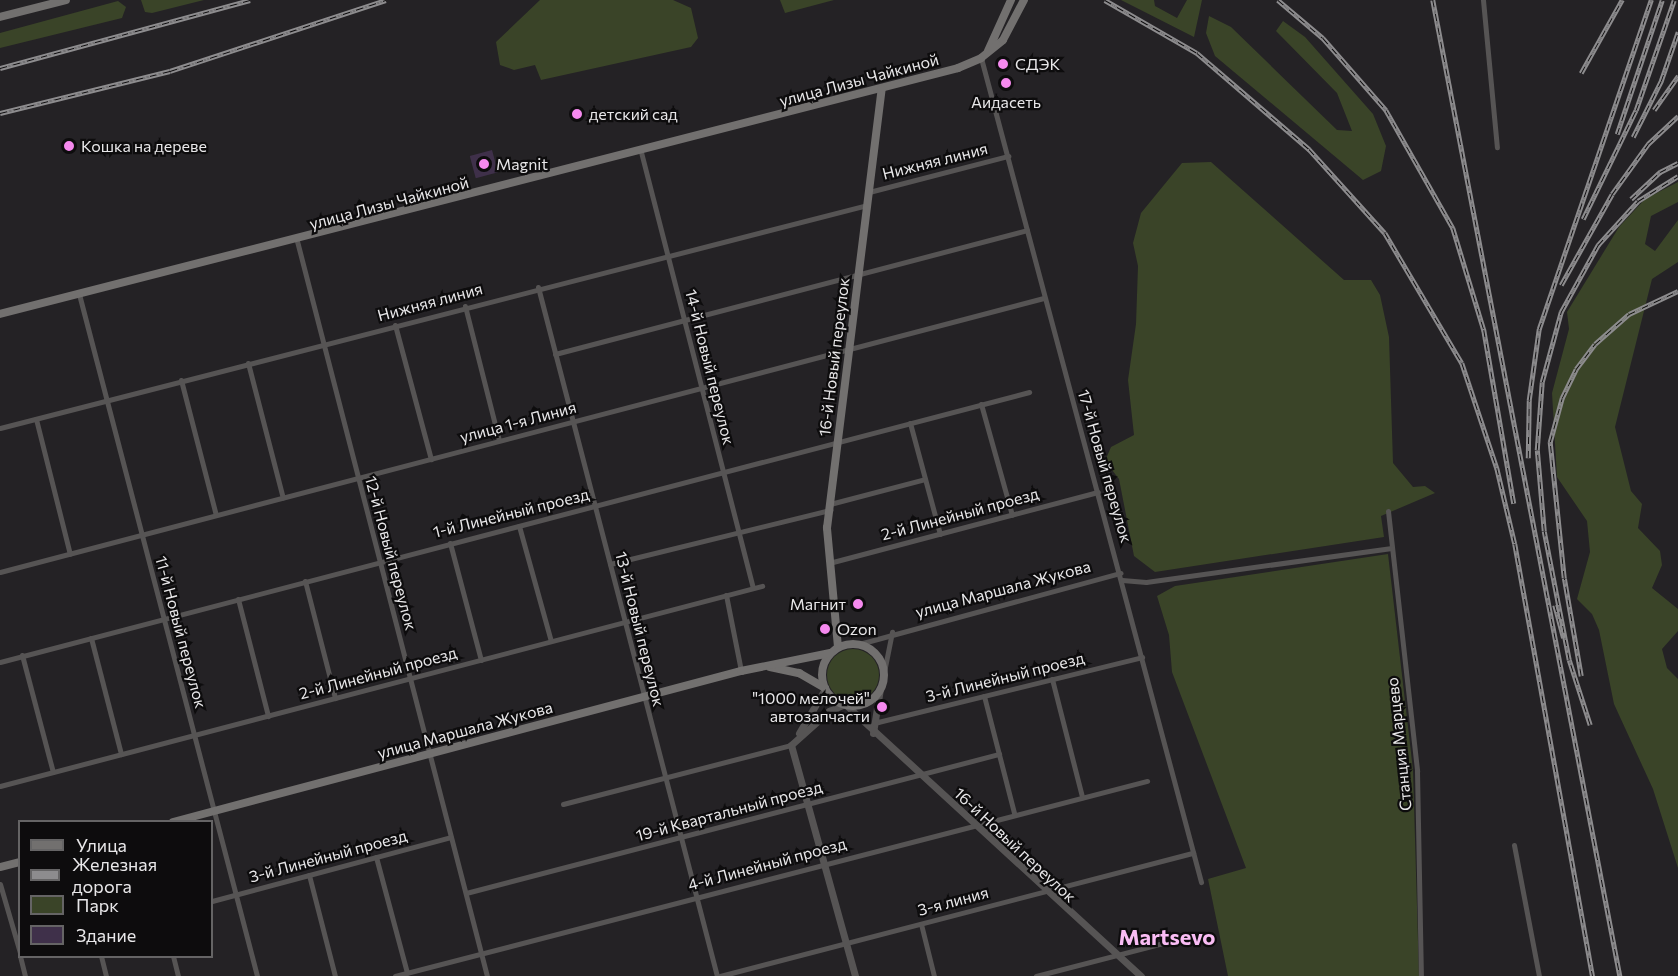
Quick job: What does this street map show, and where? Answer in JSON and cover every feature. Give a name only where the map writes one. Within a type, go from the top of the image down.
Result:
[{"type":"main road","points":[[0,17],[66,0]]},
{"type":"main road","name":"улица Лизы Чайкиной","points":[[988,51],[1011,0]]},
{"type":"main road","name":"улица Лизы Чайкиной","points":[[0,314],[297,241],[882,89],[981,58],[1003,39],[1024,0]]},
{"type":"main road","name":"16-й Новый переулок","points":[[838,647],[839,628],[829,563],[830,507],[882,89]]},
{"type":"main road","points":[[839,628],[858,644],[874,653],[884,672],[880,689],[866,703],[845,704],[825,689],[822,669],[830,653],[838,647],[858,644]]},
{"type":"main road","name":"улица Маршала Жукова","points":[[180,820],[741,671],[830,653]]},
{"type":"main road","name":"улица Маршала Жукова","points":[[765,666],[799,673],[825,689]]},
{"type":"main road","points":[[0,867],[18,862]]},
{"type":"street","points":[[1483,0],[1497,147]]},
{"type":"street","name":"17-й Новый переулок","points":[[981,58],[1201,882]]},
{"type":"street","name":"14-й Новый переулок","points":[[641,152],[753,588]]},
{"type":"street","name":"Нижняя линия","points":[[869,192],[1008,156]]},
{"type":"street","name":"Нижняя линия","points":[[0,428],[667,253],[867,205]]},
{"type":"street","points":[[555,354],[1027,230]]},
{"type":"street","name":"12-й Новый переулок","points":[[297,241],[410,678],[427,754],[487,976]]},
{"type":"street","name":"13-й Новый переулок","points":[[538,287],[625,622],[642,697],[719,976]]},
{"type":"street","name":"11-й Новый переулок","points":[[80,294],[212,811],[257,976]]},
{"type":"street","name":"улица 1-я Линия","points":[[0,572],[1044,298]]},
{"type":"street","points":[[465,306],[499,440]]},
{"type":"street","points":[[395,325],[431,459]]},
{"type":"street","points":[[248,363],[283,498]]},
{"type":"street","points":[[181,381],[216,516]]},
{"type":"street","name":"1-й Линейный проезд","points":[[0,662],[1029,392]]},
{"type":"street","points":[[981,405],[1012,515]]},
{"type":"street","points":[[36,418],[70,554]]},
{"type":"street","points":[[910,423],[940,534]]},
{"type":"street","points":[[610,564],[738,532],[925,479]]},
{"type":"street","name":"2-й Линейный проезд","points":[[829,563],[1098,492]]},
{"type":"street","name":"Станция Марцево","points":[[1388,510],[1417,771],[1422,859],[1421,976]]},
{"type":"street","points":[[519,525],[551,641]]},
{"type":"street","points":[[450,543],[481,660]]},
{"type":"street","points":[[1122,580],[1146,582],[1392,548]]},
{"type":"street","name":"улица Маршала Жукова","points":[[858,644],[892,632],[1120,573]]},
{"type":"street","points":[[305,581],[335,698]]},
{"type":"street","name":"2-й Линейный проезд","points":[[0,786],[762,586]]},
{"type":"street","points":[[726,595],[741,671]]},
{"type":"street","points":[[237,599],[268,716]]},
{"type":"street","points":[[884,672],[892,632]]},
{"type":"street","points":[[91,638],[121,754]]},
{"type":"street","points":[[22,655],[53,772]]},
{"type":"street","name":"3-й Линейный проезд","points":[[875,718],[878,722],[1142,657]]},
{"type":"street","points":[[1053,679],[1082,797]]},
{"type":"street","points":[[825,689],[791,745],[810,803],[855,976]]},
{"type":"street","points":[[873,732],[880,689]]},
{"type":"street","points":[[984,696],[1014,813]]},
{"type":"street","points":[[563,804],[791,745],[829,711],[845,704]]},
{"type":"street","name":"16-й Новый переулок","points":[[845,704],[919,775],[1141,976]]},
{"type":"street","name":"19-й Квартальный проезд","points":[[466,893],[999,754]]},
{"type":"street","name":"4-й Линейный проезд","points":[[395,976],[972,823],[1147,781]]},
{"type":"street","name":"3-й Линейный проезд","points":[[213,901],[451,837]]},
{"type":"street","points":[[1514,845],[1539,976]]},
{"type":"street","name":"3-я линия","points":[[719,976],[1193,853]]},
{"type":"street","points":[[376,857],[406,973]]},
{"type":"street","points":[[309,875],[335,976]]},
{"type":"street","points":[[0,884],[18,946]]},
{"type":"street","points":[[921,924],[934,976]]},
{"type":"street","points":[[1036,976],[1195,935]]},
{"type":"street","points":[[21,958],[26,976]]},
{"type":"street","points":[[101,958],[106,976]]},
{"type":"street","points":[[173,958],[178,976]]},
{"type":"green space","points":[[141,0],[204,0],[152,13],[145,12]]},
{"type":"green space","points":[[540,0],[673,0],[691,8],[698,38],[691,47],[541,80],[535,65],[514,70],[500,65],[496,42]]},
{"type":"green space","points":[[780,0],[834,0],[785,13]]},
{"type":"green space","points":[[1121,0],[1154,0],[1155,6],[1177,18],[1187,0],[1202,0],[1194,37]]},
{"type":"green space","points":[[118,1],[126,7],[122,18],[0,48],[0,33]]},
{"type":"green space","points":[[1209,16],[1231,27],[1337,130],[1352,131],[1337,93],[1276,31],[1283,21],[1305,37],[1373,114],[1386,146],[1381,171],[1363,180],[1215,56],[1206,33]]},
{"type":"green space","points":[[1211,162],[1344,280],[1371,280],[1380,295],[1389,337],[1393,463],[1413,487],[1425,486],[1435,493],[1381,516],[1384,537],[1155,572],[1134,556],[1119,479],[1105,461],[1111,447],[1134,435],[1128,380],[1136,324],[1138,266],[1133,243],[1141,213],[1182,163]]},
{"type":"green space","points":[[1678,182],[1678,202],[1651,216],[1645,244],[1655,251],[1678,220],[1678,262],[1652,279],[1615,427],[1631,491],[1642,504],[1638,528],[1660,551],[1662,565],[1652,588],[1678,609],[1678,631],[1662,649],[1667,668],[1678,679],[1678,868],[1653,789],[1614,704],[1599,630],[1592,614],[1577,599],[1590,552],[1587,521],[1557,477],[1552,393],[1569,329],[1567,312],[1619,227],[1645,199]]},
{"type":"green space","points":[[1388,554],[1413,770],[1419,976],[1228,976],[1208,879],[1246,868],[1172,672],[1169,635],[1157,596],[1175,586]]},
{"type":"green space","points":[[848,649],[858,649],[872,656],[879,675],[872,694],[858,701],[848,701],[838,697],[831,690],[827,680],[827,670],[831,660],[838,653]]},
{"type":"building","name":"Magnit","points":[[492,150],[498,172],[476,178],[470,156]]},
{"type":"railway","points":[[0,68],[250,0]]},
{"type":"railway","points":[[0,113],[170,71],[386,0]]},
{"type":"railway","points":[[1105,0],[1197,53],[1309,149],[1385,233],[1462,363],[1497,468],[1515,544],[1593,976]]},
{"type":"railway","points":[[1278,0],[1323,38],[1386,110],[1453,228],[1484,330],[1514,503]]},
{"type":"railway","points":[[1433,0],[1620,976]]},
{"type":"railway","points":[[1581,73],[1622,0]]},
{"type":"railway","points":[[1528,458],[1529,400],[1539,329],[1651,0]]},
{"type":"railway","points":[[1617,134],[1662,0]]},
{"type":"railway","points":[[1583,219],[1636,110],[1674,0]]},
{"type":"railway","points":[[1633,137],[1661,81],[1678,32]]},
{"type":"railway","points":[[1654,110],[1678,76]]},
{"type":"railway","points":[[1561,285],[1612,194],[1648,144],[1678,116]]},
{"type":"railway","points":[[1631,199],[1660,172],[1678,163]]},
{"type":"railway","points":[[1590,725],[1569,660],[1544,531],[1537,450],[1542,382],[1561,312],[1598,245],[1638,201],[1678,176]]},
{"type":"railway","points":[[1581,676],[1564,578],[1550,442],[1562,398],[1576,369],[1595,344],[1629,314],[1678,291]]},
{"type":"railway","points":[[1555,605],[1564,638]]},
{"type":"place","name":"СДЭК","points":[[1003,64]]},
{"type":"place","name":"Аидасеть","points":[[1006,83]]},
{"type":"place","name":"детский сад","points":[[577,114]]},
{"type":"place","name":"Кошка на дереве","points":[[69,146]]},
{"type":"place","name":"Magnit","points":[[484,164]]},
{"type":"place","name":"Магнит","points":[[858,604]]},
{"type":"place","name":"Ozon","points":[[825,629]]},
{"type":"place","name":"\"1000 мелочей\" автозапчасти","points":[[882,707]]},
{"type":"district","name":"Martsevo","points":[[1167,937]]}]
